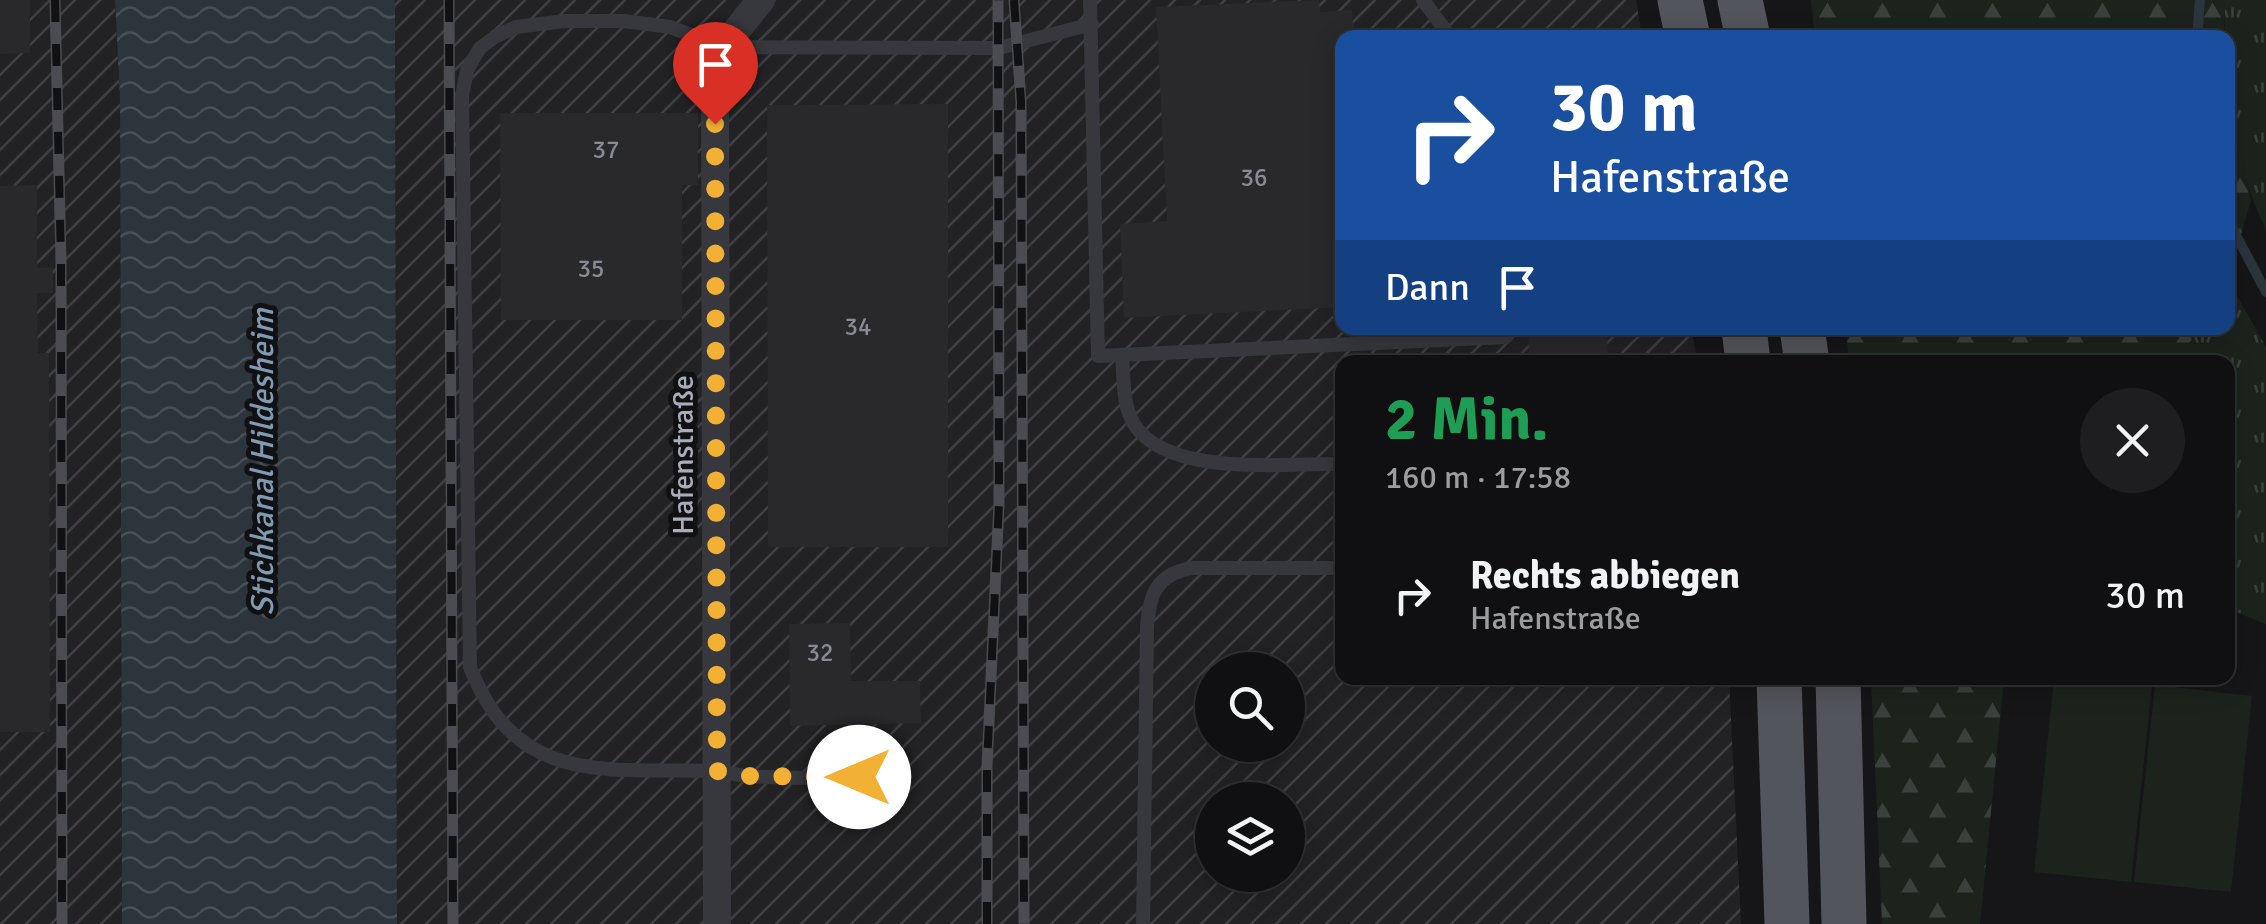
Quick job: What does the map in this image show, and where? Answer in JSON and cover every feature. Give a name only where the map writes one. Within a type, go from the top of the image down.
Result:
[{"type":"main road","points":[[1680,0],[1686,30]]},
{"type":"main road","points":[[1740,0],[1746,30]]},
{"type":"main road","points":[[1779,685],[1787,924]]},
{"type":"main road","points":[[1838,685],[1844,924]]},
{"type":"street","points":[[723,46],[761,0]]},
{"type":"street","name":"Hafenstraße","points":[[717,924],[715,86],[723,46]]},
{"type":"lane","points":[[1090,0],[1098,356],[1506,335]]},
{"type":"lane","points":[[1424,0],[1445,30]]},
{"type":"lane","points":[[896,777],[616,772],[540,755],[506,730],[484,702],[470,667],[462,96],[467,70],[480,48],[516,27],[624,21],[670,28],[723,46],[999,48],[1092,24]]},
{"type":"lane","points":[[1122,355],[1126,404],[1134,424],[1148,441],[1172,454],[1200,461],[1335,464]]},
{"type":"lane","points":[[1143,924],[1147,628],[1156,585],[1169,572],[1192,568],[1335,568]]},
{"type":"shaded area","points":[[0,0],[115,0],[120,101],[122,924],[0,924]]},
{"type":"shaded area","points":[[395,0],[1636,0],[1641,30],[1335,30],[1335,335],[1693,335],[1696,355],[1335,355],[1335,685],[1729,685],[1741,924],[397,924]]},
{"type":"green space","points":[[1811,0],[2225,0],[2224,30],[1814,30]]},
{"type":"green space","points":[[2225,0],[2266,0],[2266,229],[2244,173],[2235,135],[2235,30],[2226,30]]},
{"type":"green space","points":[[2235,140],[2251,200],[2235,256]]},
{"type":"green space","points":[[2235,292],[2266,347],[2266,624],[2235,612],[2235,355],[2182,355],[2194,335],[2235,335]]},
{"type":"green space","points":[[1847,335],[2194,335],[2182,355],[1848,355]]},
{"type":"green space","points":[[1871,685],[2003,685],[1980,924],[1882,924]]},
{"type":"green space","points":[[2053,685],[2152,685],[2131,882],[2034,872]]},
{"type":"green space","points":[[2155,685],[2252,696],[2231,892],[2134,882]]},
{"type":"water","name":"Stichkanal Hildesheim","points":[[115,0],[395,0],[397,924],[122,924],[120,101]]},
{"type":"building","points":[[0,0],[30,0],[30,53],[0,54]]},
{"type":"building","points":[[1319,0],[1320,12],[1352,10],[1353,30],[1335,30],[1335,307],[1124,318],[1120,224],[1167,221],[1156,7]]},
{"type":"building","points":[[948,104],[948,547],[768,547],[767,105]]},
{"type":"building","points":[[500,113],[698,113],[698,185],[682,185],[682,320],[501,320]]},
{"type":"building","points":[[37,185],[37,268],[53,267],[53,293],[37,293],[38,353],[49,353],[50,732],[0,732],[0,186]]},
{"type":"building","points":[[1528,335],[1607,335],[1608,355],[1529,355]]},
{"type":"building","points":[[850,623],[851,681],[920,681],[921,723],[790,726],[789,624]]},
{"type":"waterway","points":[[2198,30],[2200,0]]},
{"type":"waterway","points":[[2235,233],[2266,292]]},
{"type":"railway","points":[[55,0],[61,262],[62,924]]},
{"type":"railway","points":[[449,0],[453,924]]},
{"type":"railway","points":[[987,924],[987,766],[999,503],[998,0]]},
{"type":"railway","points":[[1014,0],[1021,102],[1024,924]]},
{"type":"route","points":[[715,124],[717,771],[749,776],[859,777]]}]
